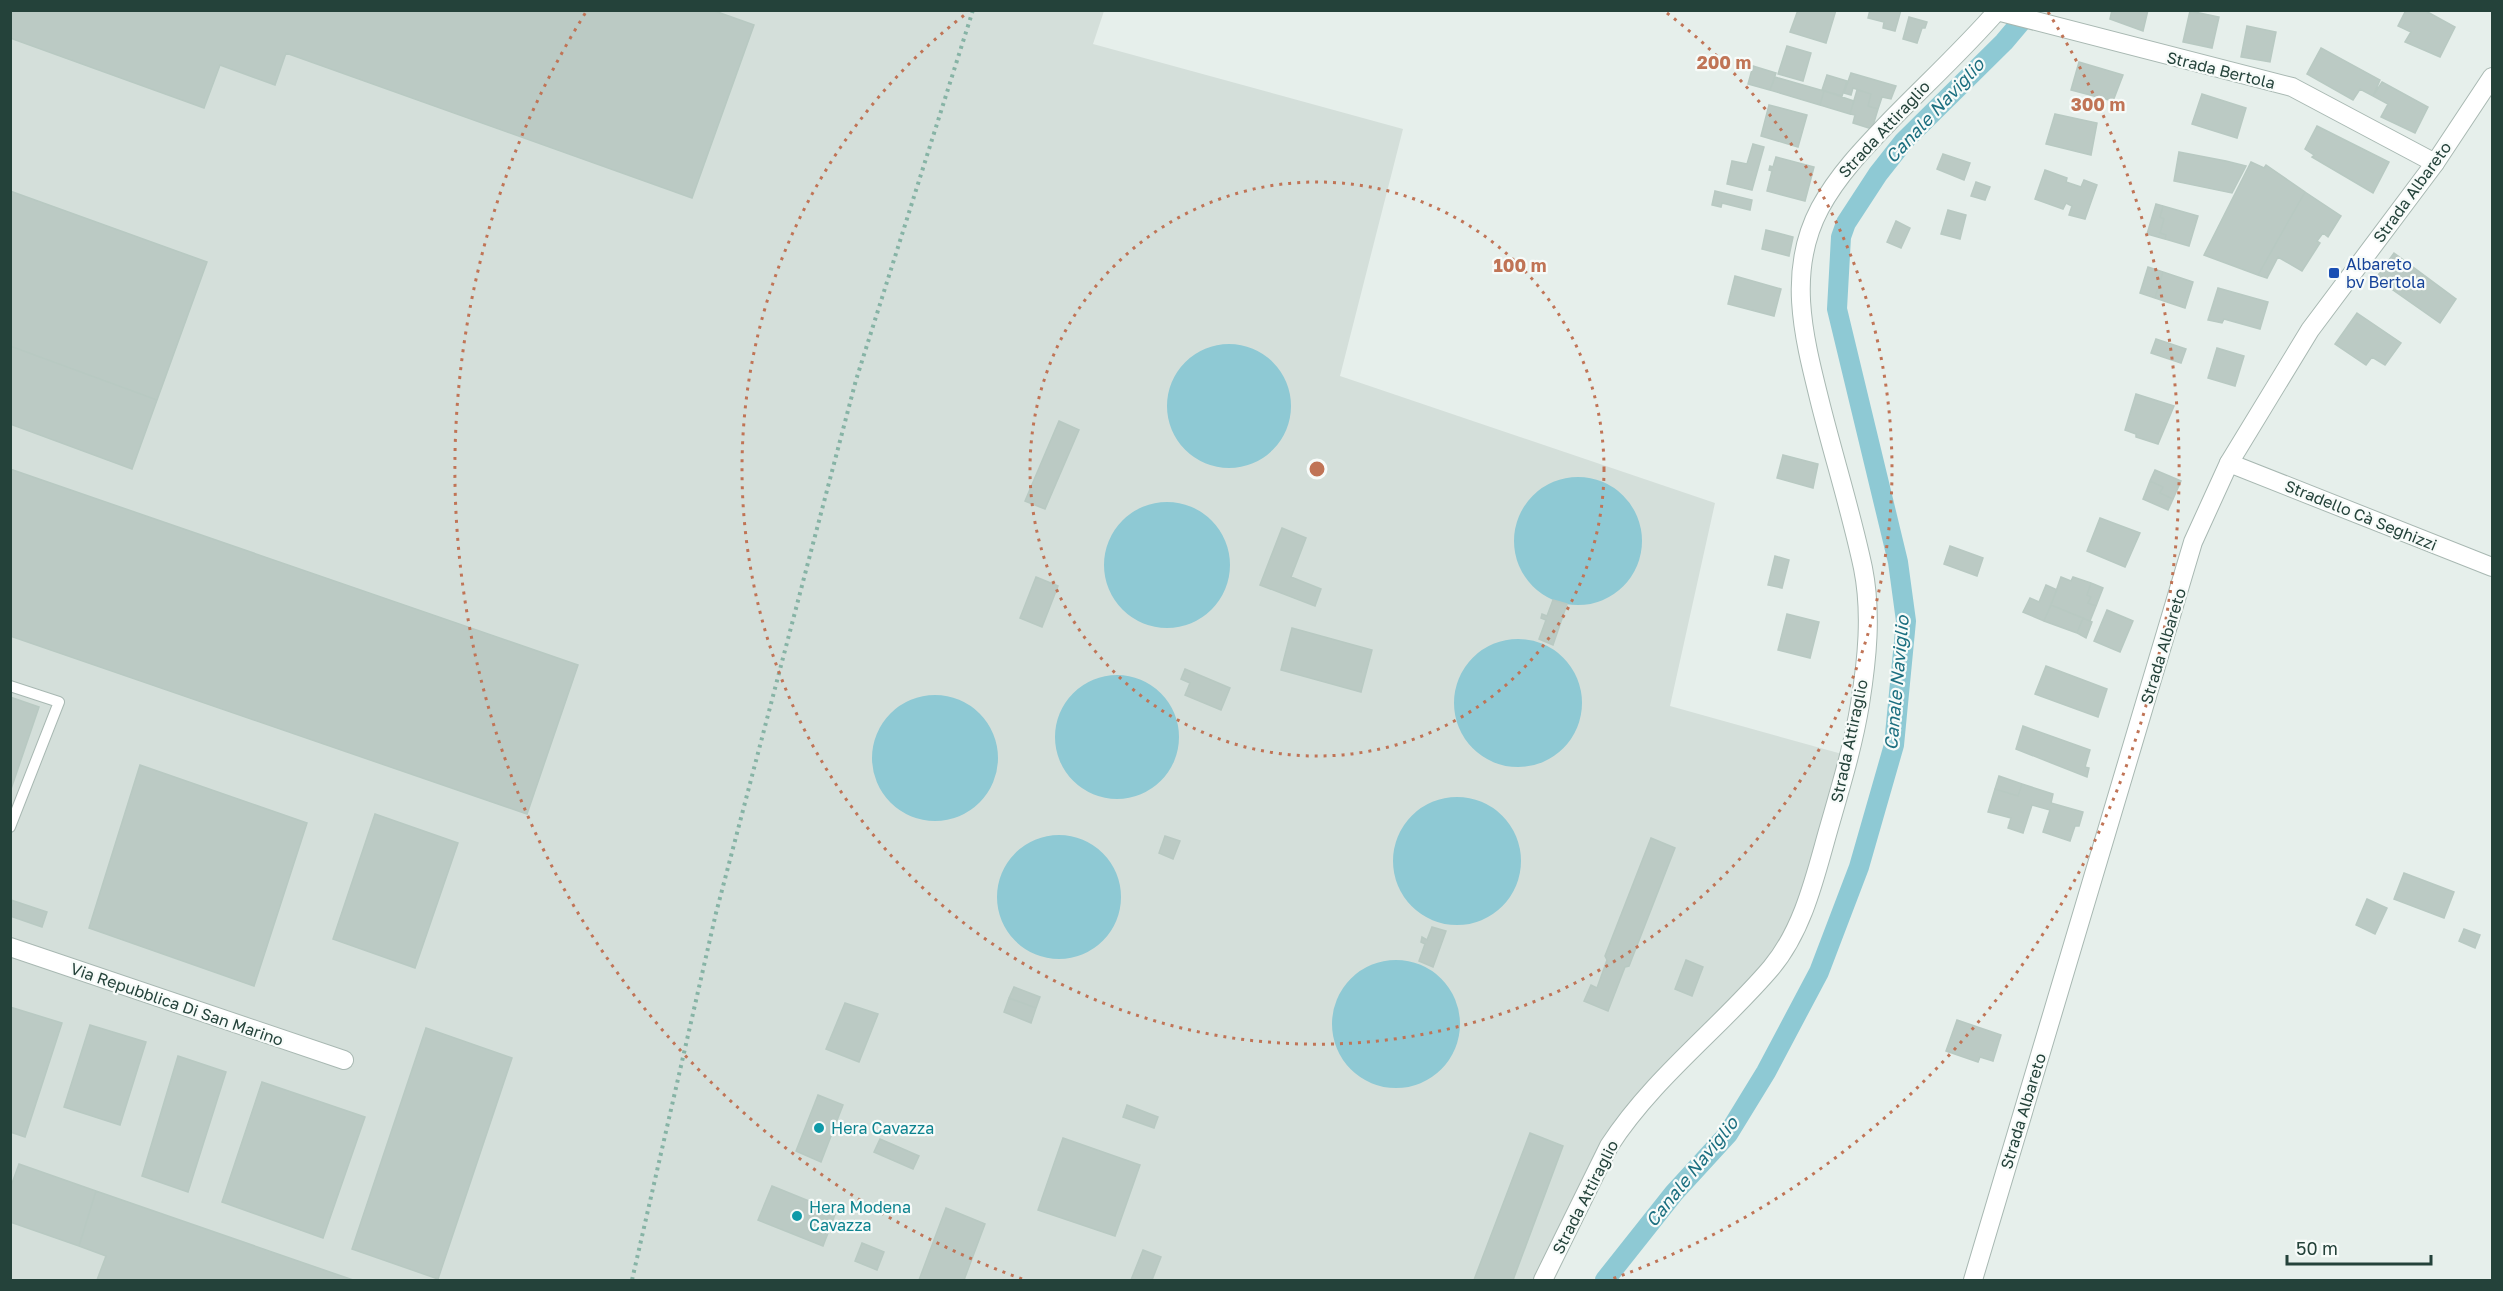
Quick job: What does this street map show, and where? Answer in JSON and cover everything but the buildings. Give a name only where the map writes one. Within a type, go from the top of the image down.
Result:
[{"type":"street","name":"Strada Bertola","points":[[1996,11],[2292,87],[2435,163]]},
{"type":"street","name":"Strada Attiraglio","points":[[1543,1281],[1609,1146],[1620,1129],[1652,1090],[1773,967],[1791,939],[1813,885],[1838,798],[1860,707],[1868,618],[1864,572],[1829,441],[1801,317],[1800,273],[1804,252],[1819,210],[1835,183],[1853,160],[1996,11]]},
{"type":"street","name":"Strada Albareto","points":[[1973,1281],[2193,542],[2229,463],[2310,330],[2435,163],[2493,77]]},
{"type":"street","name":"Stradello Cà Seghizzi","points":[[2229,463],[2493,567]]},
{"type":"street","name":"Via Repubblica Di San Marino","points":[[10,947],[344,1060]]},
{"type":"lane","points":[[10,686],[59,702],[10,827]]},
{"type":"path","points":[[632,1281],[716,913],[856,380],[973,10]]},
{"type":"shaded area","points":[[10,11],[1104,11],[1093,44],[1403,129],[1340,376],[1715,503],[1670,706],[1842,754],[1818,843],[1788,928],[1768,961],[1634,1099],[1536,1280],[11,1280]]},
{"type":"water","points":[[1229,344],[1253,348],[1273,362],[1287,382],[1291,406],[1287,430],[1273,450],[1253,464],[1229,468],[1205,464],[1185,450],[1171,430],[1167,406],[1171,382],[1185,362],[1205,348]]},
{"type":"water","points":[[1578,477],[1603,482],[1623,496],[1637,516],[1642,541],[1637,566],[1623,586],[1603,600],[1578,605],[1553,600],[1533,586],[1519,566],[1514,541],[1519,516],[1533,496],[1553,482]]},
{"type":"water","points":[[1167,502],[1191,507],[1211,521],[1225,541],[1230,565],[1225,589],[1211,609],[1191,623],[1167,628],[1143,623],[1123,609],[1109,589],[1104,565],[1109,541],[1123,521],[1143,507]]},
{"type":"water","points":[[1518,639],[1543,644],[1563,658],[1577,678],[1582,703],[1577,728],[1563,748],[1543,762],[1518,767],[1493,762],[1473,748],[1459,728],[1454,703],[1459,678],[1473,658],[1493,644]]},
{"type":"water","points":[[1117,675],[1141,680],[1161,693],[1174,713],[1179,737],[1174,761],[1161,781],[1141,794],[1117,799],[1093,794],[1073,781],[1060,761],[1055,737],[1060,713],[1073,693],[1093,680]]},
{"type":"water","points":[[935,695],[959,699],[980,713],[994,734],[998,758],[994,782],[980,803],[959,817],[935,821],[911,817],[890,803],[876,782],[872,758],[876,734],[890,713],[911,699]]},
{"type":"water","points":[[1457,797],[1481,802],[1502,816],[1516,837],[1521,861],[1516,885],[1502,906],[1481,920],[1457,925],[1433,920],[1412,906],[1398,885],[1393,861],[1398,837],[1412,816],[1433,802]]},
{"type":"water","points":[[1059,835],[1083,839],[1103,853],[1117,873],[1121,897],[1117,921],[1103,941],[1083,955],[1059,959],[1035,955],[1015,941],[1001,921],[997,897],[1001,873],[1015,853],[1035,839]]},
{"type":"water","points":[[1396,960],[1420,965],[1441,979],[1455,1000],[1460,1024],[1455,1048],[1441,1069],[1420,1083],[1396,1088],[1372,1083],[1351,1069],[1337,1048],[1332,1024],[1337,1000],[1351,979],[1372,965]]},
{"type":"waterway","name":"Canale Naviglio","points":[[1605,1280],[1674,1193],[1728,1134],[1766,1072],[1819,972],[1859,867],[1894,745],[1906,621],[1898,562],[1837,309],[1841,237],[1846,223],[1878,174],[1904,141],[2004,42],[2031,10]]},
{"type":"place","name":"Albareto bv Bertola","points":[[2334,273]]},
{"type":"place","name":"Hera Cavazza","points":[[819,1128]]},
{"type":"place","name":"Hera Modena Cavazza","points":[[797,1216]]}]
